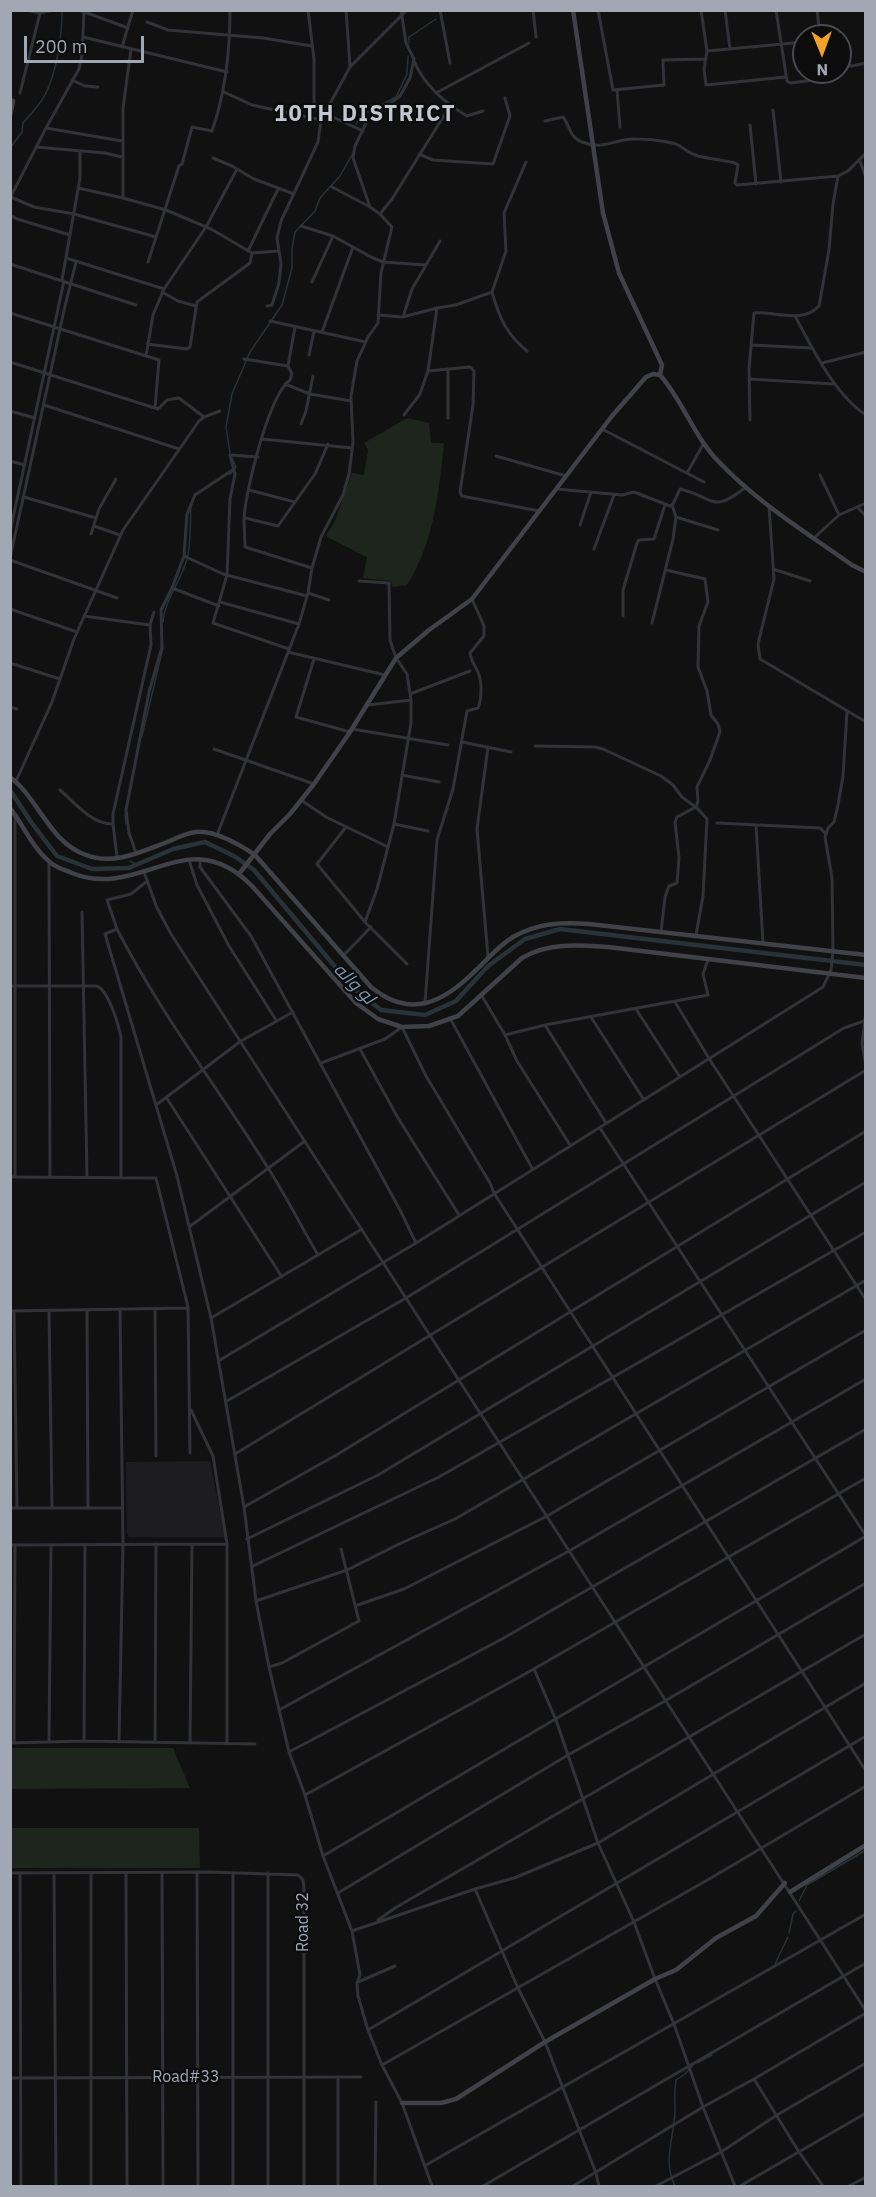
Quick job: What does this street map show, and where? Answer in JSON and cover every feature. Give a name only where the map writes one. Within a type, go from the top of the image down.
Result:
[{"type":"street","points":[[25,10],[40,13],[53,10]]},
{"type":"street","points":[[122,47],[133,10]]},
{"type":"street","points":[[148,262],[179,166],[182,164],[192,127],[212,131],[224,92],[227,72],[230,10]]},
{"type":"street","points":[[308,10],[314,102],[321,120]]},
{"type":"street","points":[[346,10],[350,67]]},
{"type":"street","points":[[267,306],[272,305],[279,283],[282,264],[277,238],[281,221],[318,142],[324,113],[350,67],[406,10]]},
{"type":"street","points":[[440,10],[450,63]]},
{"type":"street","points":[[533,10],[536,37]]},
{"type":"street","points":[[573,10],[603,213],[619,273],[662,365],[660,375]]},
{"type":"street","points":[[598,10],[610,65],[612,88],[617,90],[664,85],[663,60],[706,59]]},
{"type":"street","points":[[701,10],[707,51],[705,83],[708,86],[786,77]]},
{"type":"street","points":[[725,10],[730,49]]},
{"type":"street","points":[[776,10],[786,77],[792,83]]},
{"type":"street","points":[[128,28],[82,11],[82,55],[74,81],[46,128],[11,197],[34,207],[74,214],[157,237]]},
{"type":"street","points":[[21,93],[40,13]]},
{"type":"street","points":[[402,13],[406,43],[418,71],[436,93],[450,106],[467,116],[483,111]]},
{"type":"street","points":[[147,22],[168,30],[263,38],[312,46]]},
{"type":"street","points":[[83,36],[227,72]]},
{"type":"street","points":[[436,93],[529,43]]},
{"type":"street","points":[[707,51],[792,43]]},
{"type":"street","points":[[123,198],[123,108],[131,49]]},
{"type":"street","points":[[370,207],[353,158],[356,146],[368,119],[400,96],[410,78],[414,59]]},
{"type":"street","points":[[74,81],[85,86],[98,87]]},
{"type":"street","points":[[617,90],[620,127]]},
{"type":"street","points":[[224,92],[252,105],[321,120]]},
{"type":"street","points":[[419,154],[433,160],[493,164],[510,116],[505,98]]},
{"type":"street","points":[[10,100],[13,101],[10,116]]},
{"type":"street","points":[[380,214],[392,199],[450,106]]},
{"type":"street","points":[[773,110],[781,182]]},
{"type":"street","points":[[324,113],[363,131]]},
{"type":"street","points":[[545,121],[563,117],[576,140],[592,145],[603,146],[634,138],[677,144],[686,152],[737,163],[735,184],[838,176],[848,171],[866,153]]},
{"type":"street","points":[[750,125],[756,184]]},
{"type":"street","points":[[46,128],[122,141]]},
{"type":"street","points":[[36,147],[105,153],[122,157]]},
{"type":"street","points":[[10,532],[63,281],[78,188],[80,151]]},
{"type":"street","points":[[213,158],[254,179],[294,194]]},
{"type":"street","points":[[860,160],[866,178]]},
{"type":"street","points":[[526,162],[504,213],[506,251],[492,292],[498,315],[526,351]]},
{"type":"street","points":[[146,356],[153,315],[163,291],[206,227],[237,169]]},
{"type":"street","points":[[750,420],[749,379],[754,313],[795,316],[819,306],[838,176]]},
{"type":"street","points":[[216,836],[299,624],[321,537],[343,495],[350,474],[351,401],[357,361],[378,323],[383,262],[392,227],[370,207],[332,187]]},
{"type":"street","points":[[78,188],[166,210],[206,227],[250,252],[279,251]]},
{"type":"street","points":[[147,344],[186,349],[190,347],[197,302],[250,263],[250,252],[279,189]]},
{"type":"street","points":[[10,215],[70,235]]},
{"type":"street","points":[[301,226],[333,236],[383,262],[426,265]]},
{"type":"street","points":[[312,282],[333,236]]},
{"type":"street","points":[[403,317],[412,289],[440,242]]},
{"type":"street","points":[[322,332],[353,247]]},
{"type":"street","points":[[66,258],[163,291],[178,301],[196,306]]},
{"type":"street","points":[[76,262],[10,559],[117,598]]},
{"type":"street","points":[[10,264],[136,305]]},
{"type":"street","points":[[378,315],[403,317],[456,305],[492,292]]},
{"type":"street","points":[[404,416],[420,394],[428,371],[436,308]]},
{"type":"street","points":[[10,313],[159,360],[155,408]]},
{"type":"street","points":[[795,316],[811,348],[834,384],[846,399],[866,416]]},
{"type":"street","points":[[270,321],[366,342]]},
{"type":"street","points":[[295,327],[288,366],[292,374],[271,411],[249,490],[244,518],[245,546],[312,568]]},
{"type":"street","points":[[309,355],[314,331]]},
{"type":"street","points":[[751,345],[811,348]]},
{"type":"street","points":[[822,363],[866,352]]},
{"type":"street","points":[[244,359],[288,366]]},
{"type":"street","points":[[10,362],[158,409],[167,400],[179,398],[204,417]]},
{"type":"street","points":[[428,371],[470,367],[474,370],[473,405],[460,492],[462,496],[540,511]]},
{"type":"street","points":[[448,369],[448,418]]},
{"type":"street","points":[[240,873],[270,834],[314,784],[396,658],[429,630],[472,599],[602,429],[646,377],[653,374],[660,375],[672,388],[717,461],[746,488],[814,538],[866,572]]},
{"type":"street","points":[[302,424],[313,376]]},
{"type":"street","points":[[749,379],[834,384]]},
{"type":"street","points":[[285,384],[310,394],[351,401]]},
{"type":"street","points":[[44,405],[180,449]]},
{"type":"street","points":[[10,411],[35,418]]},
{"type":"street","points":[[16,781],[52,702],[77,632],[120,536],[204,417],[220,411]]},
{"type":"street","points":[[602,429],[704,482]]},
{"type":"street","points":[[262,439],[352,448]]},
{"type":"street","points":[[687,473],[704,442]]},
{"type":"street","points":[[244,518],[278,526],[315,474],[328,444]]},
{"type":"street","points":[[258,458],[230,455],[235,474],[230,500],[226,575],[213,623],[314,659],[385,675]]},
{"type":"street","points":[[496,456],[566,476]]},
{"type":"street","points":[[10,461],[25,465]]},
{"type":"street","points":[[136,854],[129,833],[126,810],[149,692],[162,646],[160,610],[172,588],[184,556],[187,514],[195,495],[234,469]]},
{"type":"street","points":[[820,475],[826,483],[839,514]]},
{"type":"street","points":[[91,534],[96,518],[116,479]]},
{"type":"street","points":[[652,623],[666,570],[676,516],[672,505],[680,489],[719,503],[730,500],[746,488]]},
{"type":"street","points":[[557,489],[615,494],[634,492],[665,505],[672,505]]},
{"type":"street","points":[[249,490],[295,502]]},
{"type":"street","points":[[580,525],[591,492]]},
{"type":"street","points":[[594,549],[615,494]]},
{"type":"street","points":[[24,497],[96,518]]},
{"type":"street","points":[[814,538],[839,514],[866,503]]},
{"type":"street","points":[[623,616],[623,590],[637,543],[639,540],[654,539],[665,505]]},
{"type":"street","points":[[10,506],[16,507]]},
{"type":"street","points":[[769,506],[774,579],[758,644],[760,659],[866,722]]},
{"type":"street","points":[[858,508],[865,518]]},
{"type":"street","points":[[676,516],[718,530]]},
{"type":"street","points":[[94,526],[120,536]]},
{"type":"street","points":[[184,556],[226,575],[329,600]]},
{"type":"street","points":[[661,932],[665,897],[669,886],[677,883],[679,872],[675,822],[677,817],[696,807],[697,787],[720,732],[718,724],[711,715],[707,691],[698,667],[699,626],[708,602],[705,579],[666,570]]},
{"type":"street","points":[[773,570],[810,581]]},
{"type":"street","points":[[359,581],[389,583],[390,640],[396,658],[407,674],[411,700],[408,738],[394,824],[365,922]]},
{"type":"street","points":[[172,588],[219,604],[299,624]]},
{"type":"street","points":[[424,1004],[437,840],[453,789],[467,711],[478,708],[480,702],[479,673],[471,660],[470,653],[483,636],[484,626],[472,599]]},
{"type":"street","points":[[10,609],[77,632]]},
{"type":"street","points":[[118,859],[112,824],[151,645],[150,625],[154,612]]},
{"type":"street","points":[[84,616],[150,625]]},
{"type":"street","points":[[314,659],[296,717],[351,730],[448,745]]},
{"type":"street","points":[[10,663],[60,679]]},
{"type":"street","points":[[410,694],[470,671]]},
{"type":"street","points":[[366,705],[411,700]]},
{"type":"street","points":[[10,707],[17,709]]},
{"type":"street","points":[[826,834],[834,822],[840,795],[847,712]]},
{"type":"street","points":[[462,741],[511,752]]},
{"type":"street","points":[[488,747],[477,829],[488,957]]},
{"type":"street","points":[[535,747],[603,749],[661,776],[707,819],[703,896],[696,936]]},
{"type":"street","points":[[214,749],[314,784]]},
{"type":"street","points":[[402,775],[439,782]]},
{"type":"street","points":[[10,777],[23,786],[51,827],[69,847],[87,856],[118,859],[197,832],[239,844],[371,987],[383,997],[414,1006],[441,999],[475,972],[488,957],[511,938],[535,927],[558,922],[764,943],[833,954],[866,955]]},
{"type":"street","points":[[60,790],[94,819],[112,824]]},
{"type":"street","points":[[301,800],[326,817],[388,847]]},
{"type":"street","points":[[10,808],[33,844],[49,862],[82,877],[108,880],[189,858],[225,864],[240,873],[356,1004],[378,1019],[402,1028],[429,1026],[451,1020],[482,996],[513,964],[531,952],[542,948],[587,945],[831,972],[866,978]]},
{"type":"street","points":[[15,815],[13,1177],[155,1177],[158,1180],[188,1308],[190,1453]]},
{"type":"street","points":[[219,1360],[416,1243],[823,987],[831,972],[833,954],[832,878],[826,834],[820,828],[717,823]]},
{"type":"street","points":[[394,824],[428,831]]},
{"type":"street","points":[[756,825],[764,943]]},
{"type":"street","points":[[346,827],[317,864],[365,922],[407,964]]},
{"type":"street","points":[[189,858],[197,885],[229,946],[276,1020]]},
{"type":"street","points":[[200,859],[200,867],[251,936],[321,1062],[416,1243]]},
{"type":"street","points":[[49,862],[50,1177]]},
{"type":"street","points":[[144,872],[146,882],[171,934],[866,2012],[703,2107],[573,2187]]},
{"type":"street","points":[[146,882],[131,894],[107,900],[117,929],[130,954],[203,1071],[269,1169],[318,1255]]},
{"type":"street","points":[[82,912],[87,1177]]},
{"type":"street","points":[[343,956],[371,927]]},
{"type":"street","points":[[117,929],[105,934],[177,1176],[211,1318],[244,1507],[256,1601],[278,1711],[289,1752],[306,1794],[323,1856],[352,1931],[360,1975],[357,1983],[358,1996],[368,2030],[382,2065],[402,2103],[432,2187]]},
{"type":"street","points":[[505,1035],[545,1025],[708,995],[703,974],[708,958]]},
{"type":"street","points":[[13,986],[100,986],[104,991],[121,1037],[121,1177]]},
{"type":"street","points":[[482,996],[517,1061],[570,1145]]},
{"type":"street","points":[[675,1002],[758,1135],[866,1300]]},
{"type":"street","points":[[636,1009],[680,1077]]},
{"type":"street","points":[[235,1454],[866,1068],[862,1044],[866,1011]]},
{"type":"street","points":[[156,1106],[241,1041],[293,1012]]},
{"type":"street","points":[[591,1017],[644,1100]]},
{"type":"street","points":[[451,1020],[532,1169]]},
{"type":"street","points":[[226,1402],[406,1298],[844,1028],[864,1021]]},
{"type":"street","points":[[545,1025],[607,1123]]},
{"type":"street","points":[[321,1062],[385,1039],[402,1028]]},
{"type":"street","points":[[402,1028],[426,1076],[516,1230],[866,1771]]},
{"type":"street","points":[[360,1049],[398,1118],[459,1215]]},
{"type":"street","points":[[166,1097],[282,1276]]},
{"type":"street","points":[[323,1856],[866,1536],[600,1128]]},
{"type":"street","points":[[244,1507],[338,1454],[866,1131]]},
{"type":"street","points":[[189,1227],[305,1141]]},
{"type":"street","points":[[247,1539],[378,1475],[866,1182]]},
{"type":"street","points":[[211,1318],[362,1229]]},
{"type":"street","points":[[252,1566],[439,1477],[866,1232]]},
{"type":"street","points":[[256,1601],[347,1570],[454,1520],[866,1280]]},
{"type":"street","points":[[17,1508],[12,1311],[188,1308]]},
{"type":"street","points":[[119,1742],[123,1544],[120,1310]]},
{"type":"street","points":[[155,1310],[156,1456]]},
{"type":"street","points":[[49,1311],[52,1508]]},
{"type":"street","points":[[87,1311],[88,1508]]},
{"type":"street","points":[[355,1606],[404,1589],[547,1516],[866,1330]]},
{"type":"street","points":[[278,1711],[569,1551],[866,1379]]},
{"type":"street","points":[[190,1408],[213,1456],[227,1544],[227,1743]]},
{"type":"street","points":[[289,1752],[502,1639],[866,1429]]},
{"type":"street","points":[[306,1794],[534,1669],[866,1478]]},
{"type":"street","points":[[10,1508],[122,1508]]},
{"type":"street","points":[[84,1741],[85,1544]]},
{"type":"street","points":[[155,1742],[156,1544]]},
{"type":"street","points":[[190,1743],[192,1544]]},
{"type":"street","points":[[227,1544],[13,1545],[12,1743],[84,1741],[255,1744]]},
{"type":"street","points":[[49,1742],[51,1545]]},
{"type":"street","points":[[269,1667],[282,1663],[359,1621],[341,1549]]},
{"type":"street","points":[[338,1893],[568,1755],[866,1583]]},
{"type":"street","points":[[375,1922],[866,1634]]},
{"type":"street","points":[[534,1669],[556,1720],[598,1843],[634,1923],[735,2187]]},
{"type":"street","points":[[352,1931],[514,1878],[560,1861],[598,1843],[866,1683]]},
{"type":"street","points":[[368,2030],[866,1736]]},
{"type":"street","points":[[382,2065],[634,1923],[866,1786]]},
{"type":"street","points":[[790,1892],[866,1845]]},
{"type":"street","name":"Road 32","points":[[10,1873],[290,1873],[298,1875],[303,1880],[304,2187]]},
{"type":"street","points":[[20,1873],[21,2187]]},
{"type":"street","points":[[54,1873],[56,2187]]},
{"type":"street","points":[[91,1873],[92,2187]]},
{"type":"street","points":[[126,1873],[127,2187]]},
{"type":"street","points":[[162,1873],[163,2187]]},
{"type":"street","points":[[197,1873],[198,2187]]},
{"type":"street","points":[[233,1873],[233,2187]]},
{"type":"street","points":[[268,1873],[268,2187]]},
{"type":"street","points":[[402,2103],[449,2102],[545,2042],[655,1979],[676,1970],[716,1938],[756,1916],[784,1883]]},
{"type":"street","points":[[475,1889],[518,1988],[545,2042],[596,2173],[599,2187]]},
{"type":"street","points":[[426,2165],[866,1914]]},
{"type":"street","points":[[483,2187],[866,1964]]},
{"type":"street","points":[[357,1983],[395,1965]]},
{"type":"street","points":[[656,2187],[721,2152],[777,2115],[866,2063]]},
{"type":"street","points":[[338,2077],[338,2187]]},
{"type":"street","name":"Road#33","points":[[10,2078],[361,2077]]},
{"type":"street","points":[[754,2079],[823,2187]]},
{"type":"street","points":[[375,2187],[376,2102]]},
{"type":"street","points":[[740,2187],[866,2113]]},
{"type":"street","points":[[849,2187],[866,2177]]},
{"type":"shaded area","points":[[407,418],[429,423],[431,443],[444,443],[434,516],[423,552],[407,585],[393,587],[390,581],[363,578],[367,557],[327,537],[327,534],[335,521],[352,473],[364,475],[368,450],[364,443]]},
{"type":"shaded area","points":[[210,1461],[225,1537],[129,1537],[127,1533],[126,1462]]},
{"type":"shaded area","points":[[11,1748],[173,1748],[190,1788],[11,1789]]},
{"type":"shaded area","points":[[10,1828],[199,1828],[200,1868],[11,1868]]},
{"type":"waterway","points":[[10,148],[22,132],[23,123],[36,109],[50,84],[58,53],[62,10]]},
{"type":"waterway","points":[[409,43],[409,37],[436,19]]},
{"type":"waterway","points":[[356,124],[362,115],[396,97],[407,74],[408,56]]},
{"type":"waterway","points":[[230,453],[226,427],[232,394],[250,352],[282,305],[292,268],[295,232],[315,211],[320,198],[340,176],[353,153]]},
{"type":"waterway","points":[[230,474],[236,467],[232,458]]},
{"type":"waterway","points":[[163,622],[167,605],[186,564],[191,506]]},
{"type":"waterway","points":[[142,736],[163,648]]},
{"type":"waterway","name":"لو واله","points":[[10,790],[57,856],[92,869],[129,868],[173,849],[205,842],[234,856],[254,870],[353,988],[381,1010],[425,1015],[456,1001],[488,966],[525,939],[560,929],[866,965]]},
{"type":"waterway","points":[[125,814],[126,824]]},
{"type":"waterway","name":"لو واله","points":[[130,861],[137,865]]},
{"type":"waterway","points":[[799,1901],[807,1885],[866,1850]]},
{"type":"waterway","points":[[789,1933],[793,1914],[796,1911]]},
{"type":"waterway","points":[[775,1964],[788,1937]]},
{"type":"waterway","points":[[697,2063],[712,2055]]},
{"type":"waterway","points":[[675,2186],[671,2177],[669,2159],[675,2113],[675,2084],[676,2080],[693,2065]]},
{"type":"district","name":"10TH DISTRICT","points":[[365,115]]}]
